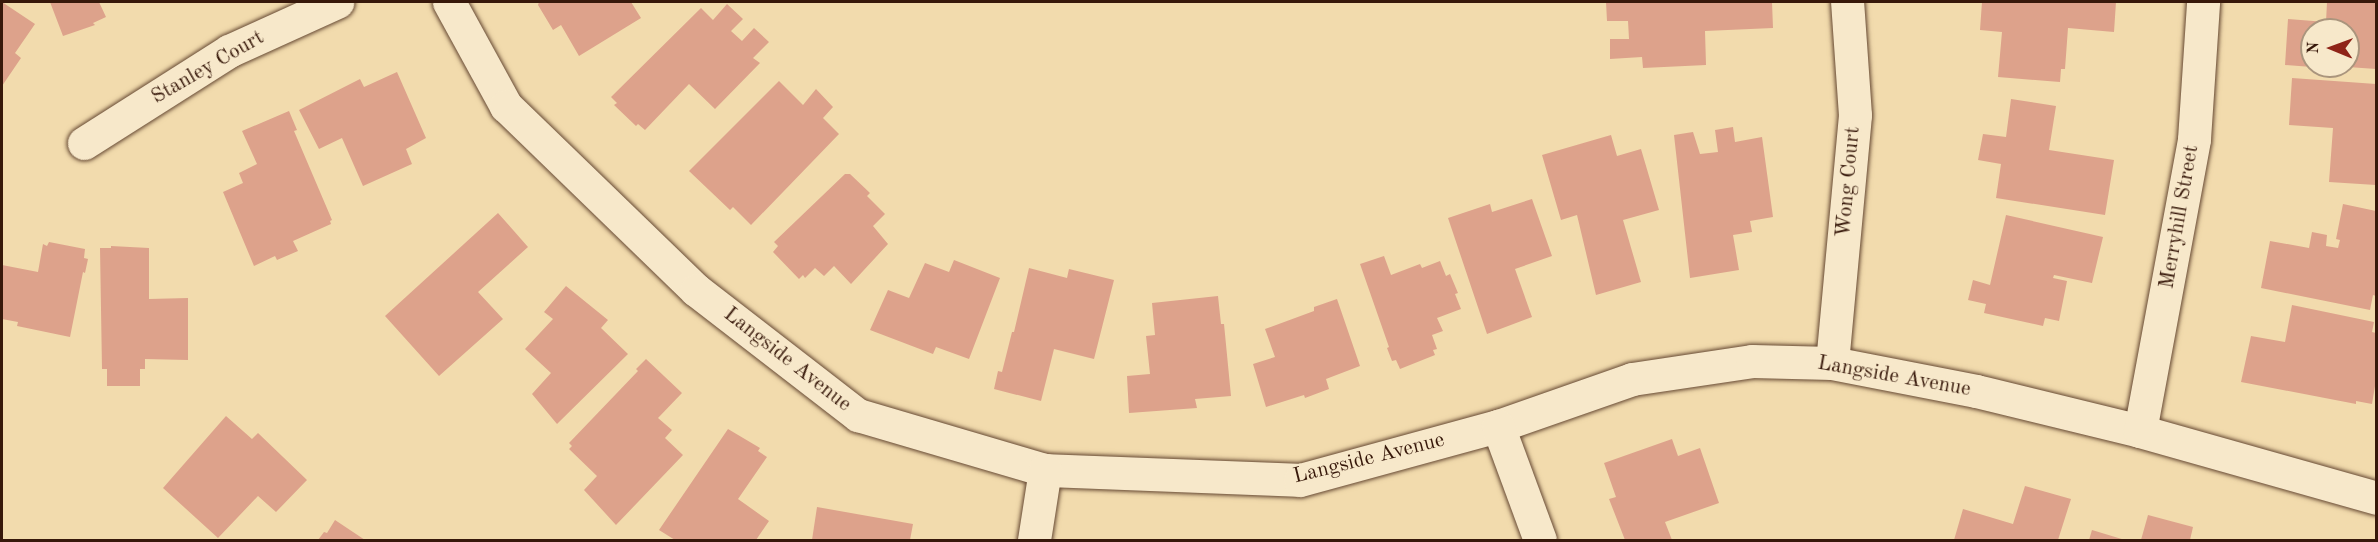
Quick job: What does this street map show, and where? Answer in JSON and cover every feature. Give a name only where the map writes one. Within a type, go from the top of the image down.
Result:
[{"type":"street","name":"Stanley Court","points":[[84,142],[229,51],[337,2]]},
{"type":"street","name":"Langside Avenue","points":[[449,2],[506,106],[696,290],[858,415],[1046,470],[1300,480],[1498,426],[1632,379],[1752,361],[1832,363],[1976,391],[2140,431],[2376,498]]},
{"type":"street","name":"Wong Court","points":[[1832,363],[1855,115],[1847,2]]},
{"type":"street","name":"Merryhill Street","points":[[2140,431],[2194,139],[2203,2]]},
{"type":"street","points":[[1498,426],[1540,540]]},
{"type":"street","points":[[1034,540],[1046,470]]},
{"type":"building","points":[[2,2],[35,24],[15,53],[21,58],[2,86]]},
{"type":"building","points":[[50,2],[99,2],[106,17],[93,23],[95,25],[63,36]]},
{"type":"building","points":[[539,2],[631,2],[641,18],[579,56],[561,25],[553,30],[538,5]]},
{"type":"building","points":[[1606,2],[1772,2],[1773,28],[1705,31],[1706,65],[1643,68],[1642,57],[1610,59],[1610,39],[1629,39],[1628,21],[1607,21]]},
{"type":"building","points":[[1982,2],[2116,2],[2114,32],[2068,28],[2065,69],[2061,69],[2060,82],[1998,77],[2002,32],[1980,30]]},
{"type":"building","points":[[2327,2],[2376,2],[2376,69],[2360,68],[2360,18],[2326,18]]},
{"type":"building","points":[[727,4],[743,19],[731,31],[742,41],[754,28],[769,42],[753,58],[760,63],[715,109],[689,84],[645,130],[638,124],[636,126],[614,105],[617,103],[611,97],[701,8],[713,20]]},
{"type":"building","points":[[2288,19],[2300,20],[2300,66],[2285,65]]},
{"type":"building","points":[[397,72],[426,138],[406,149],[412,164],[363,186],[342,138],[319,149],[299,110],[360,79],[364,87]]},
{"type":"building","points":[[2292,78],[2376,84],[2376,185],[2329,182],[2333,128],[2289,125]]},
{"type":"building","points":[[779,81],[803,105],[816,89],[833,107],[823,118],[839,134],[751,225],[733,207],[730,210],[689,171]]},
{"type":"building","points":[[2011,99],[2056,106],[2049,150],[2114,160],[2105,215],[1996,198],[2001,164],[1978,160],[1983,134],[2006,137]]},
{"type":"building","points":[[289,111],[297,130],[294,131],[332,220],[331,224],[293,241],[298,251],[277,260],[275,256],[254,266],[223,192],[243,183],[239,173],[257,164],[242,131]]},
{"type":"building","points":[[1733,127],[1735,142],[1762,137],[1773,217],[1750,221],[1752,232],[1733,235],[1739,270],[1690,278],[1674,135],[1693,132],[1700,154],[1718,152],[1715,130]]},
{"type":"building","points":[[1611,135],[1617,156],[1641,149],[1659,210],[1623,220],[1641,282],[1596,295],[1577,215],[1561,220],[1542,155]]},
{"type":"building","points":[[845,174],[850,174],[870,193],[867,196],[885,214],[873,226],[888,244],[851,284],[834,266],[824,276],[815,268],[805,278],[803,275],[799,279],[773,252],[778,246],[774,242]]},
{"type":"building","points":[[1532,199],[1552,256],[1515,269],[1532,317],[1487,334],[1448,218],[1490,204],[1492,212]]},
{"type":"building","points":[[2343,204],[2376,211],[2376,296],[2373,295],[2370,310],[2261,288],[2270,241],[2309,248],[2312,232],[2327,235],[2326,246],[2338,248],[2340,240],[2336,239]]},
{"type":"building","points":[[498,213],[528,247],[478,292],[503,319],[439,376],[385,316]]},
{"type":"building","points":[[2006,215],[2103,237],[2092,283],[2054,275],[2053,278],[2067,281],[2059,321],[2045,318],[2043,326],[1984,313],[1986,304],[1968,300],[1973,280],[1990,285]]},
{"type":"building","points":[[49,242],[85,249],[84,258],[88,259],[85,273],[83,272],[70,337],[17,326],[18,322],[2,319],[2,265],[38,272],[43,244],[47,246]]},
{"type":"building","points":[[111,246],[149,248],[149,299],[188,298],[188,360],[145,359],[145,369],[140,369],[140,386],[107,386],[107,369],[102,369],[100,248],[111,248]]},
{"type":"building","points":[[1384,256],[1391,275],[1420,264],[1422,268],[1440,261],[1446,276],[1450,274],[1458,293],[1455,294],[1461,309],[1437,318],[1443,331],[1432,335],[1437,349],[1433,350],[1435,355],[1400,369],[1396,360],[1392,361],[1387,348],[1389,347],[1360,264]]},
{"type":"building","points":[[954,260],[1000,278],[969,359],[936,347],[933,354],[870,330],[888,290],[909,298],[925,263],[949,272]]},
{"type":"building","points":[[1029,268],[1067,278],[1069,269],[1114,280],[1094,359],[1054,349],[1041,401],[994,389],[998,371],[1002,372],[1012,332],[1014,332]]},
{"type":"building","points":[[566,286],[608,320],[601,328],[628,354],[557,424],[532,394],[551,373],[525,349],[553,319],[544,312]]},
{"type":"building","points":[[1218,296],[1221,324],[1224,324],[1231,396],[1195,399],[1197,408],[1129,413],[1127,376],[1150,374],[1146,336],[1155,335],[1152,303]]},
{"type":"building","points":[[1337,299],[1360,366],[1326,379],[1329,389],[1305,398],[1304,395],[1266,407],[1253,364],[1275,357],[1265,329],[1314,311],[1314,307]]},
{"type":"building","points":[[2292,305],[2374,322],[2372,332],[2376,333],[2376,380],[2372,404],[2356,401],[2356,404],[2241,382],[2251,336],[2285,342]]},
{"type":"building","points":[[646,359],[682,393],[658,418],[672,430],[665,438],[683,455],[616,525],[584,490],[597,476],[569,449],[572,446],[569,443],[638,371],[636,369]]},
{"type":"building","points":[[226,416],[252,439],[258,433],[307,480],[276,512],[258,496],[218,538],[163,488]]},
{"type":"building","points":[[728,429],[760,448],[758,451],[767,457],[738,499],[769,521],[756,540],[675,540],[659,530]]},
{"type":"building","points":[[1672,439],[1678,456],[1700,448],[1719,503],[1665,522],[1672,540],[1625,540],[1609,499],[1616,497],[1604,463]]},
{"type":"building","points":[[2025,486],[2071,499],[2058,540],[1954,540],[1963,509],[2013,524]]},
{"type":"building","points":[[817,507],[913,524],[910,540],[812,540]]},
{"type":"building","points":[[2148,515],[2193,527],[2190,540],[2141,540]]},
{"type":"building","points":[[335,520],[365,540],[318,540],[324,532],[327,533]]},
{"type":"building","points":[[2092,530],[2125,540],[2089,540]]}]
